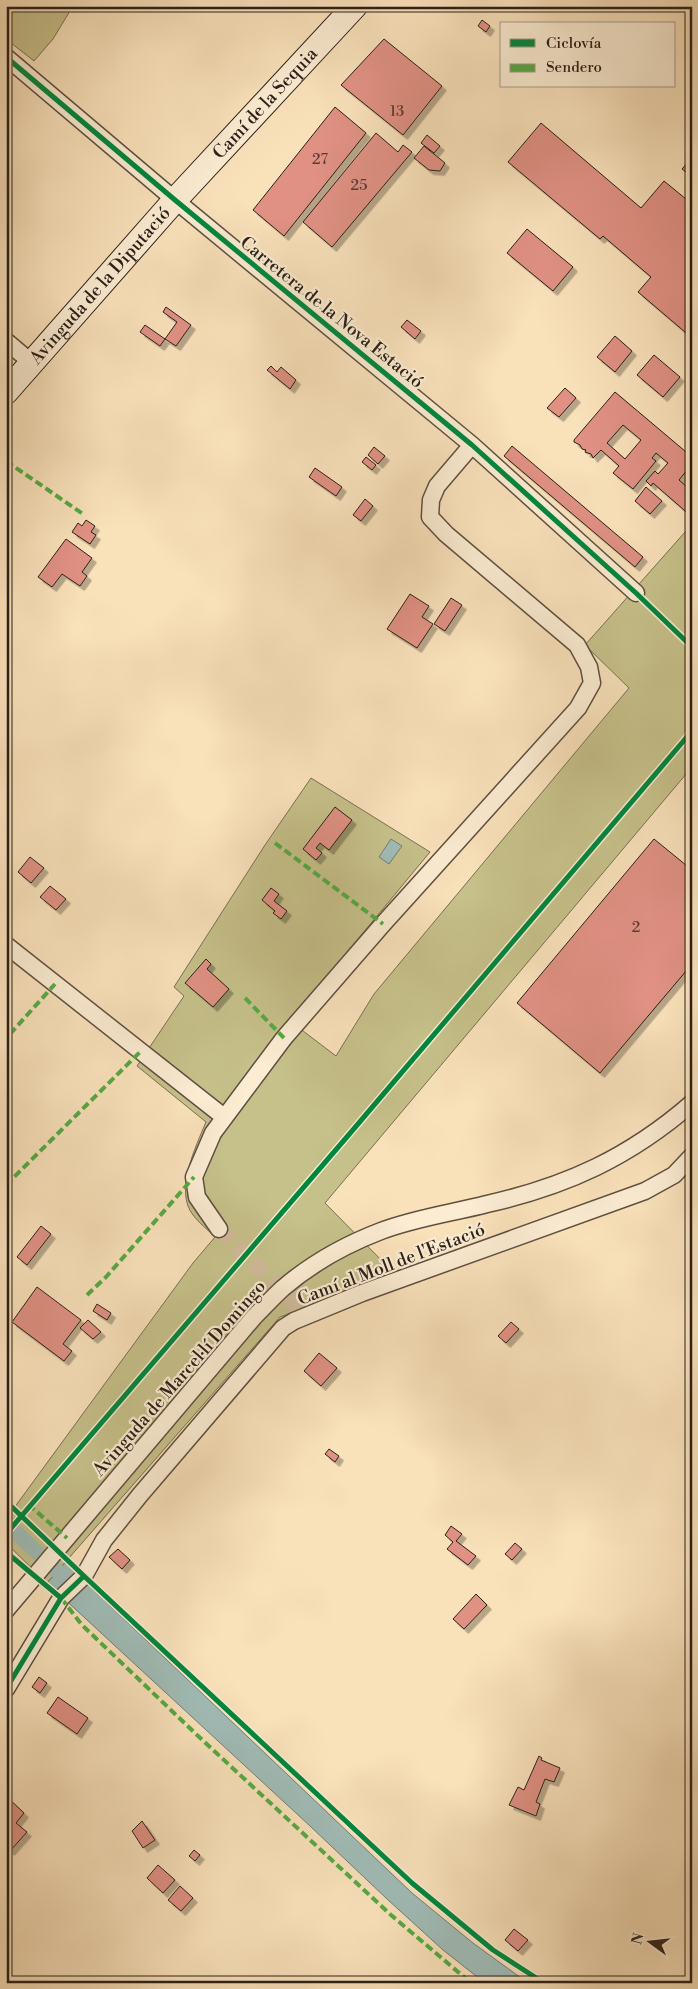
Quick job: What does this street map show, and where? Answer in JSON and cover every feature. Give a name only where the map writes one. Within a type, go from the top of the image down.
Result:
[{"type":"street","name":"Camí de la Sequia","points":[[175,200],[356,6]]},
{"type":"street","name":"Carretera de la Nova Estació","points":[[6,57],[175,200],[472,445],[636,592]]},
{"type":"street","name":"Avinguda de la Diputació","points":[[6,392],[175,200]]},
{"type":"street","points":[[6,341],[32,363]]},
{"type":"street","points":[[220,1229],[197,1197],[194,1177],[213,1133],[284,1038],[383,924],[578,708],[592,683],[589,668],[577,645],[446,534],[430,517],[431,500],[437,486],[472,445]]},
{"type":"street","points":[[6,945],[224,1117]]},
{"type":"street","name":"Avinguda de Marcel·lí Domingo","points":[[6,1610],[254,1317],[284,1288],[315,1265],[346,1247],[381,1231],[424,1218],[541,1190],[580,1174],[621,1155],[667,1125],[692,1103]]},
{"type":"street","name":"Camí al Moll de l'Estació","points":[[6,1689],[61,1598],[84,1576],[104,1540],[283,1328],[362,1293],[645,1191],[674,1175],[692,1156]]},
{"type":"shaded area","points":[[6,6],[73,6],[53,39],[34,61],[6,39]]},
{"type":"shaded area","points":[[686,531],[692,536],[692,767],[325,1203],[395,1274],[280,1317],[47,1583],[6,1543],[6,1519],[193,1263],[215,1237],[193,1215],[188,1205],[186,1194],[186,1181],[192,1156],[206,1122],[137,1066],[184,996],[174,987],[265,845],[311,778],[430,852],[290,1021],[336,1056],[374,994],[629,688],[585,645]]},
{"type":"water","points":[[391,839],[402,846],[389,864],[379,857]]},
{"type":"water","points":[[65,1563],[412,1893],[473,1943],[528,1983],[485,1983],[443,1950],[47,1583]]},
{"type":"building","points":[[482,20],[490,26],[486,32],[478,26]]},
{"type":"building","points":[[384,39],[442,86],[403,135],[341,85]]},
{"type":"building","points":[[335,107],[366,133],[284,236],[253,210]]},
{"type":"building","points":[[541,123],[641,208],[664,181],[692,204],[692,228],[689,231],[692,234],[692,242],[688,246],[692,249],[692,338],[638,292],[651,277],[603,236],[600,239],[508,162]]},
{"type":"building","points":[[376,133],[398,152],[403,145],[412,152],[332,247],[303,222]]},
{"type":"building","points":[[427,135],[440,146],[434,153],[421,143]]},
{"type":"building","points":[[424,146],[445,163],[440,171],[429,170],[414,158]]},
{"type":"building","points":[[692,158],[692,177],[682,169]]},
{"type":"building","points":[[527,229],[573,267],[553,291],[507,253]]},
{"type":"building","points":[[166,307],[191,325],[176,346],[165,339],[177,322],[163,312]]},
{"type":"building","points":[[407,320],[421,331],[415,339],[401,327]]},
{"type":"building","points":[[145,325],[165,339],[160,346],[140,332]]},
{"type":"building","points":[[615,336],[632,351],[615,372],[597,357]]},
{"type":"building","points":[[654,355],[680,377],[663,397],[637,375]]},
{"type":"building","points":[[271,366],[277,372],[281,367],[296,380],[290,389],[267,370]]},
{"type":"building","points":[[565,388],[576,398],[559,417],[547,408]]},
{"type":"building","points":[[615,392],[692,457],[692,464],[679,480],[692,491],[692,517],[653,483],[651,486],[646,481],[655,471],[658,474],[668,463],[656,453],[652,458],[656,461],[633,489],[613,473],[619,466],[601,450],[593,458],[591,454],[585,452],[586,450],[582,449],[574,440]],"holes":[[[623,425],[641,440],[625,459],[607,443]]]},
{"type":"building","points":[[512,446],[643,557],[635,567],[504,456]]},
{"type":"building","points":[[374,447],[385,456],[378,464],[368,455]]},
{"type":"building","points":[[366,457],[376,465],[372,470],[362,462]]},
{"type":"building","points":[[315,468],[342,487],[336,496],[309,477]]},
{"type":"building","points":[[646,487],[662,501],[650,514],[635,501]]},
{"type":"building","points":[[365,499],[373,506],[361,521],[353,515]]},
{"type":"building","points":[[86,520],[95,526],[91,532],[96,535],[90,544],[72,532],[78,523],[82,526]]},
{"type":"building","points":[[66,539],[92,558],[82,572],[87,576],[80,586],[62,574],[52,587],[38,577]]},
{"type":"building","points":[[410,594],[429,606],[422,617],[433,624],[417,648],[387,629]]},
{"type":"building","points":[[451,598],[462,605],[445,631],[434,624]]},
{"type":"building","points":[[335,807],[352,820],[329,850],[320,843],[316,848],[322,853],[316,860],[303,849]]},
{"type":"building","points":[[654,839],[692,870],[692,964],[600,1073],[517,1003]]},
{"type":"building","points":[[30,857],[44,868],[31,883],[18,872]]},
{"type":"building","points":[[50,886],[66,899],[56,910],[40,897]]},
{"type":"building","points":[[271,888],[279,894],[274,901],[287,911],[281,919],[262,900]]},
{"type":"building","points":[[206,959],[211,964],[207,969],[229,989],[213,1007],[185,983]]},
{"type":"building","points":[[41,1226],[51,1234],[27,1265],[17,1257]]},
{"type":"building","points":[[37,1287],[81,1320],[63,1344],[72,1351],[64,1361],[12,1322]]},
{"type":"building","points":[[97,1304],[111,1313],[107,1320],[93,1311]]},
{"type":"building","points":[[88,1320],[101,1332],[93,1339],[80,1328]]},
{"type":"building","points":[[511,1322],[519,1329],[506,1343],[498,1336]]},
{"type":"building","points":[[319,1353],[337,1368],[321,1386],[304,1371]]},
{"type":"building","points":[[329,1449],[339,1456],[335,1462],[325,1454]]},
{"type":"building","points":[[451,1526],[462,1534],[456,1541],[476,1556],[468,1565],[447,1549],[453,1542],[445,1535]]},
{"type":"building","points":[[515,1543],[522,1549],[512,1560],[505,1554]]},
{"type":"building","points":[[118,1549],[130,1560],[122,1569],[109,1557]]},
{"type":"building","points":[[476,1594],[487,1605],[464,1629],[453,1619]]},
{"type":"building","points":[[39,1677],[47,1683],[40,1693],[32,1687]]},
{"type":"building","points":[[58,1697],[88,1718],[77,1734],[47,1713]]},
{"type":"building","points":[[539,1756],[542,1758],[541,1760],[560,1768],[554,1782],[545,1779],[536,1802],[540,1804],[536,1816],[509,1805],[518,1787],[524,1790]]},
{"type":"building","points":[[7,1797],[24,1813],[16,1823],[27,1832],[10,1851],[6,1848]]},
{"type":"building","points":[[142,1821],[155,1840],[143,1848],[132,1831]]},
{"type":"building","points":[[194,1850],[200,1855],[195,1861],[189,1856]]},
{"type":"building","points":[[158,1865],[175,1880],[163,1893],[147,1878]]},
{"type":"building","points":[[180,1886],[193,1898],[181,1911],[168,1900]]},
{"type":"building","points":[[514,1929],[528,1940],[518,1951],[505,1940]]},
{"type":"waterway","points":[[6,1523],[72,1585]]},
{"type":"tunnel","points":[[219,1229],[307,1316]]},
{"type":"marked path","points":[[6,461],[83,514]]},
{"type":"marked path","points":[[275,843],[383,924]]},
{"type":"marked path","points":[[10,1034],[55,984]]},
{"type":"marked path","points":[[245,998],[284,1038]]},
{"type":"marked path","points":[[6,1185],[141,1051]]},
{"type":"marked path","points":[[87,1295],[106,1277],[194,1177]]},
{"type":"marked path","points":[[28,1507],[30,1506],[67,1538]]},
{"type":"marked path","points":[[61,1598],[82,1625],[197,1735],[391,1915],[471,1983]]},
{"type":"cycle path","points":[[6,57],[175,200],[472,445],[636,593],[692,647]]},
{"type":"cycle path","points":[[6,1534],[692,731]]},
{"type":"cycle path","points":[[12,1507],[412,1883],[493,1950],[544,1983]]},
{"type":"cycle path","points":[[6,1552],[61,1598]]},
{"type":"cycle path","points":[[6,1689],[61,1598],[84,1576]]}]
